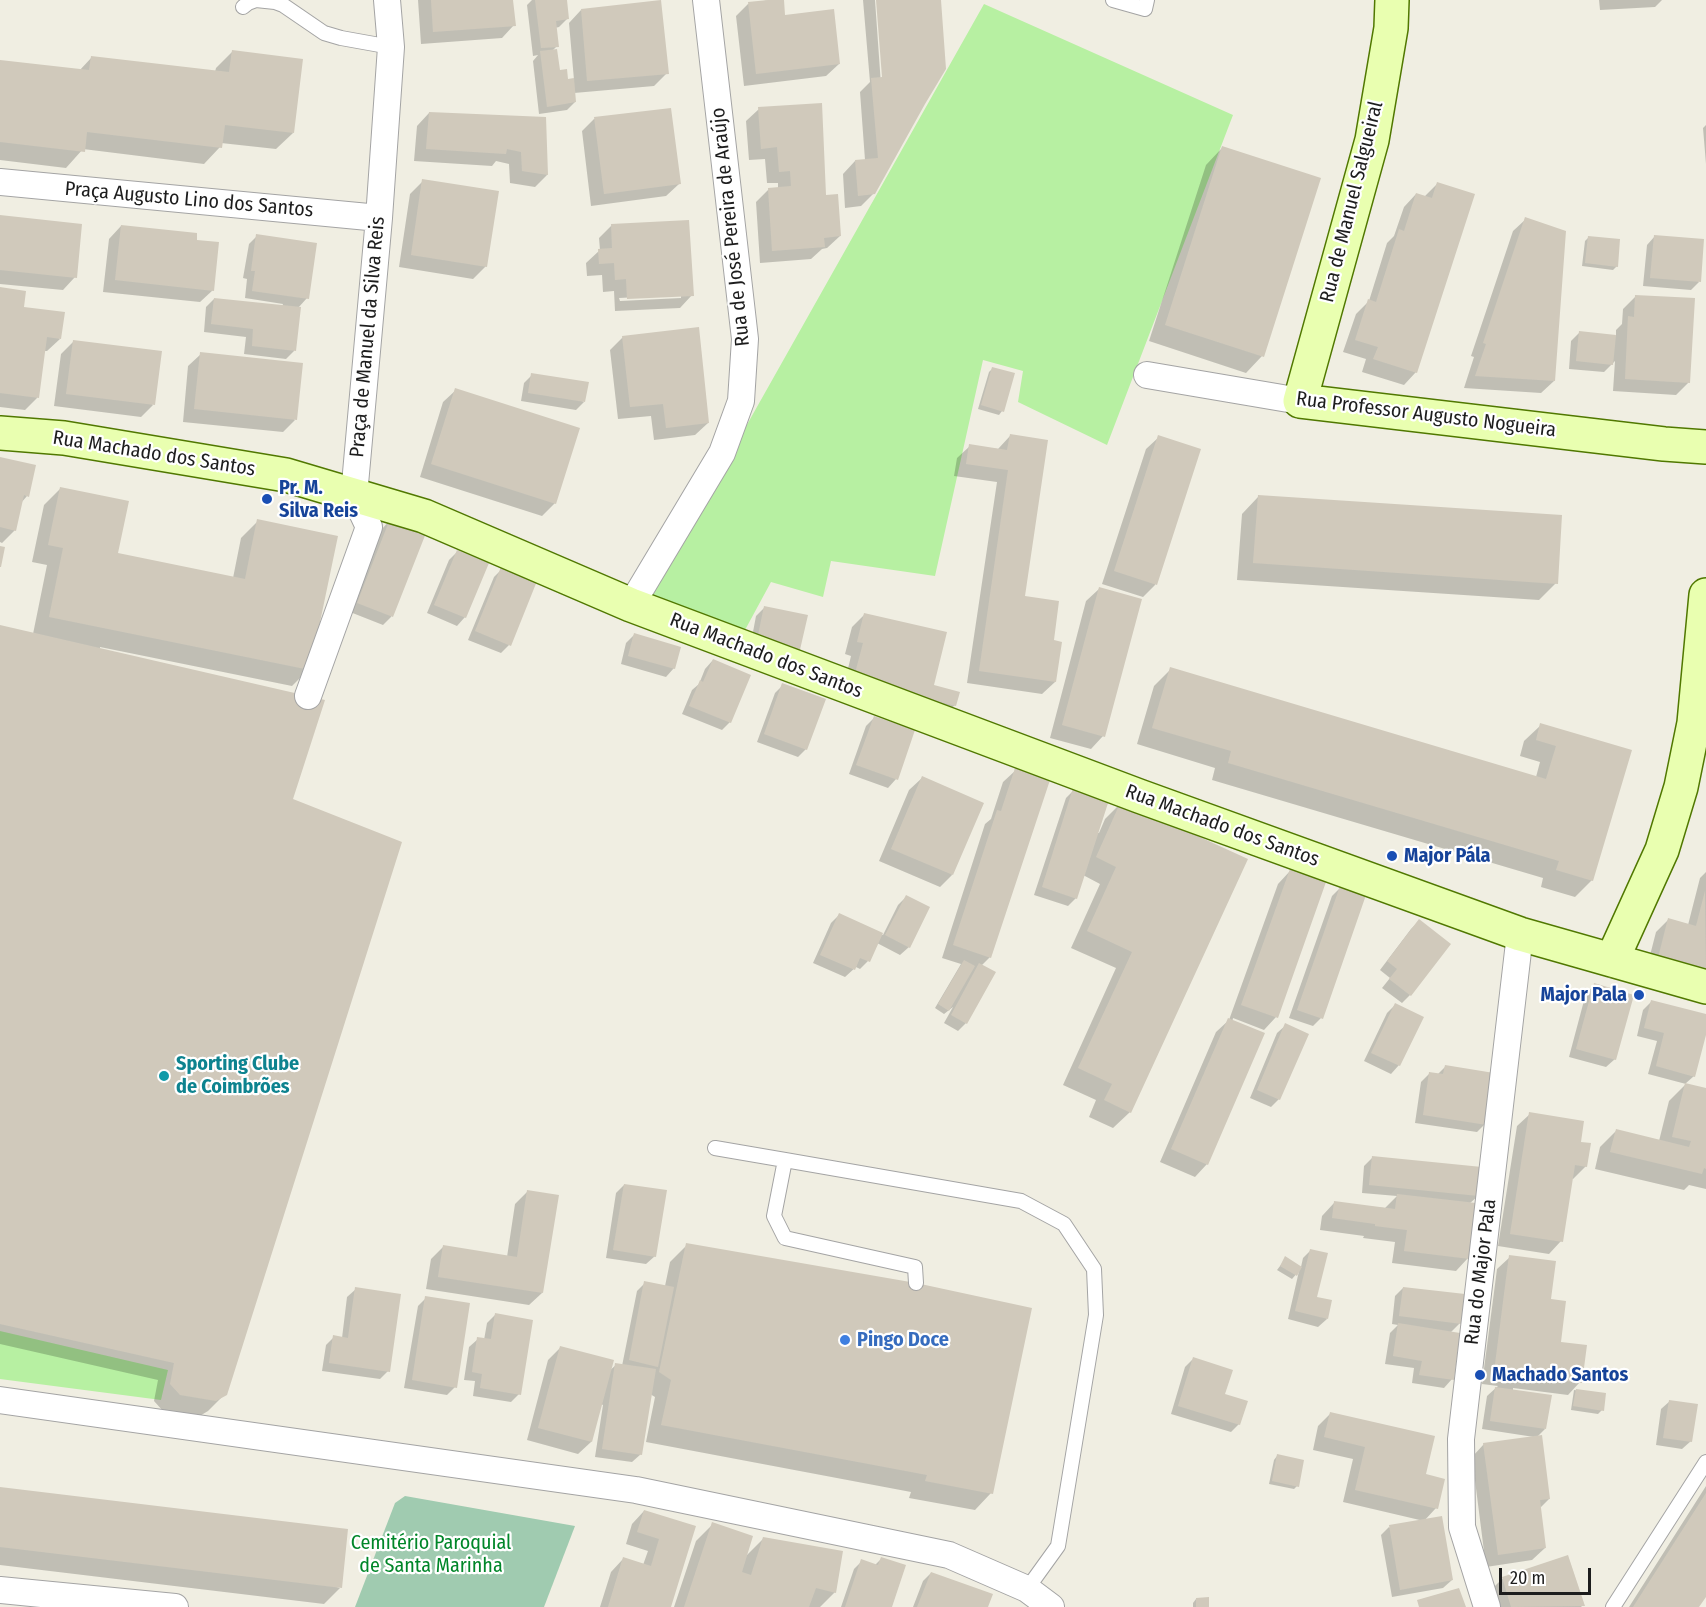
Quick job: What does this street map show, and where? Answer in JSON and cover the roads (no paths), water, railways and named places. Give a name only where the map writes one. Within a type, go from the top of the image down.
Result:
[{"type":"street","name":"Praça de Manuel da Silva Reis","points":[[354,495],[379,218],[390,47],[387,0]]},
{"type":"street","name":"Rua de José Pereira de Araújo","points":[[631,605],[722,453],[741,401],[745,339],[706,0]]},
{"type":"street","name":"Rua de Manuel Salgueiral","points":[[1300,401],[1372,140],[1391,28],[1392,0]]},
{"type":"street","name":"Praça Augusto Lino dos Santos","points":[[0,182],[379,218]]},
{"type":"street","name":"Rua Professor Augusto Nogueira","points":[[1147,375],[1300,401],[1706,447]]},
{"type":"street","name":"Rua Machado dos Santos","points":[[0,433],[64,438],[286,475],[424,516],[631,605],[1139,796],[1520,934],[1706,987]]},
{"type":"street","points":[[308,696],[369,527],[354,495]]},
{"type":"street","points":[[1612,960],[1662,850],[1681,787],[1702,675],[1706,594]]},
{"type":"street","name":"Rua do Major Pala","points":[[1486,1607],[1462,1527],[1461,1439],[1520,934]]},
{"type":"street","points":[[0,1400],[636,1490],[950,1555],[1027,1589],[1051,1607]]},
{"type":"street","points":[[0,1590],[175,1607]]},
{"type":"lane","points":[[243,8],[256,0],[275,2],[282,4],[324,33],[390,47]]},
{"type":"lane","points":[[1113,0],[1145,9],[1147,0]]},
{"type":"lane","points":[[715,1148],[1021,1201],[1064,1224],[1094,1269],[1096,1315],[1058,1546],[1027,1589]]},
{"type":"lane","points":[[785,1160],[774,1216],[786,1238],[915,1267],[916,1283]]},
{"type":"lane","points":[[1613,1607],[1706,1462]]},
{"type":"place","name":"Pr. M. Silva Reis","points":[[267,499]]},
{"type":"place","name":"Major Pála","points":[[1392,856]]},
{"type":"place","name":"Major Pala","points":[[1639,995]]},
{"type":"place","name":"Sporting Clube de Coimbrões","points":[[164,1076]]},
{"type":"place","name":"Pingo Doce","points":[[845,1340]]},
{"type":"place","name":"Machado Santos","points":[[1480,1375]]},
{"type":"park label","name":"Cemitério Paroquial de Santa Marinha","points":[[431,1554]]}]
